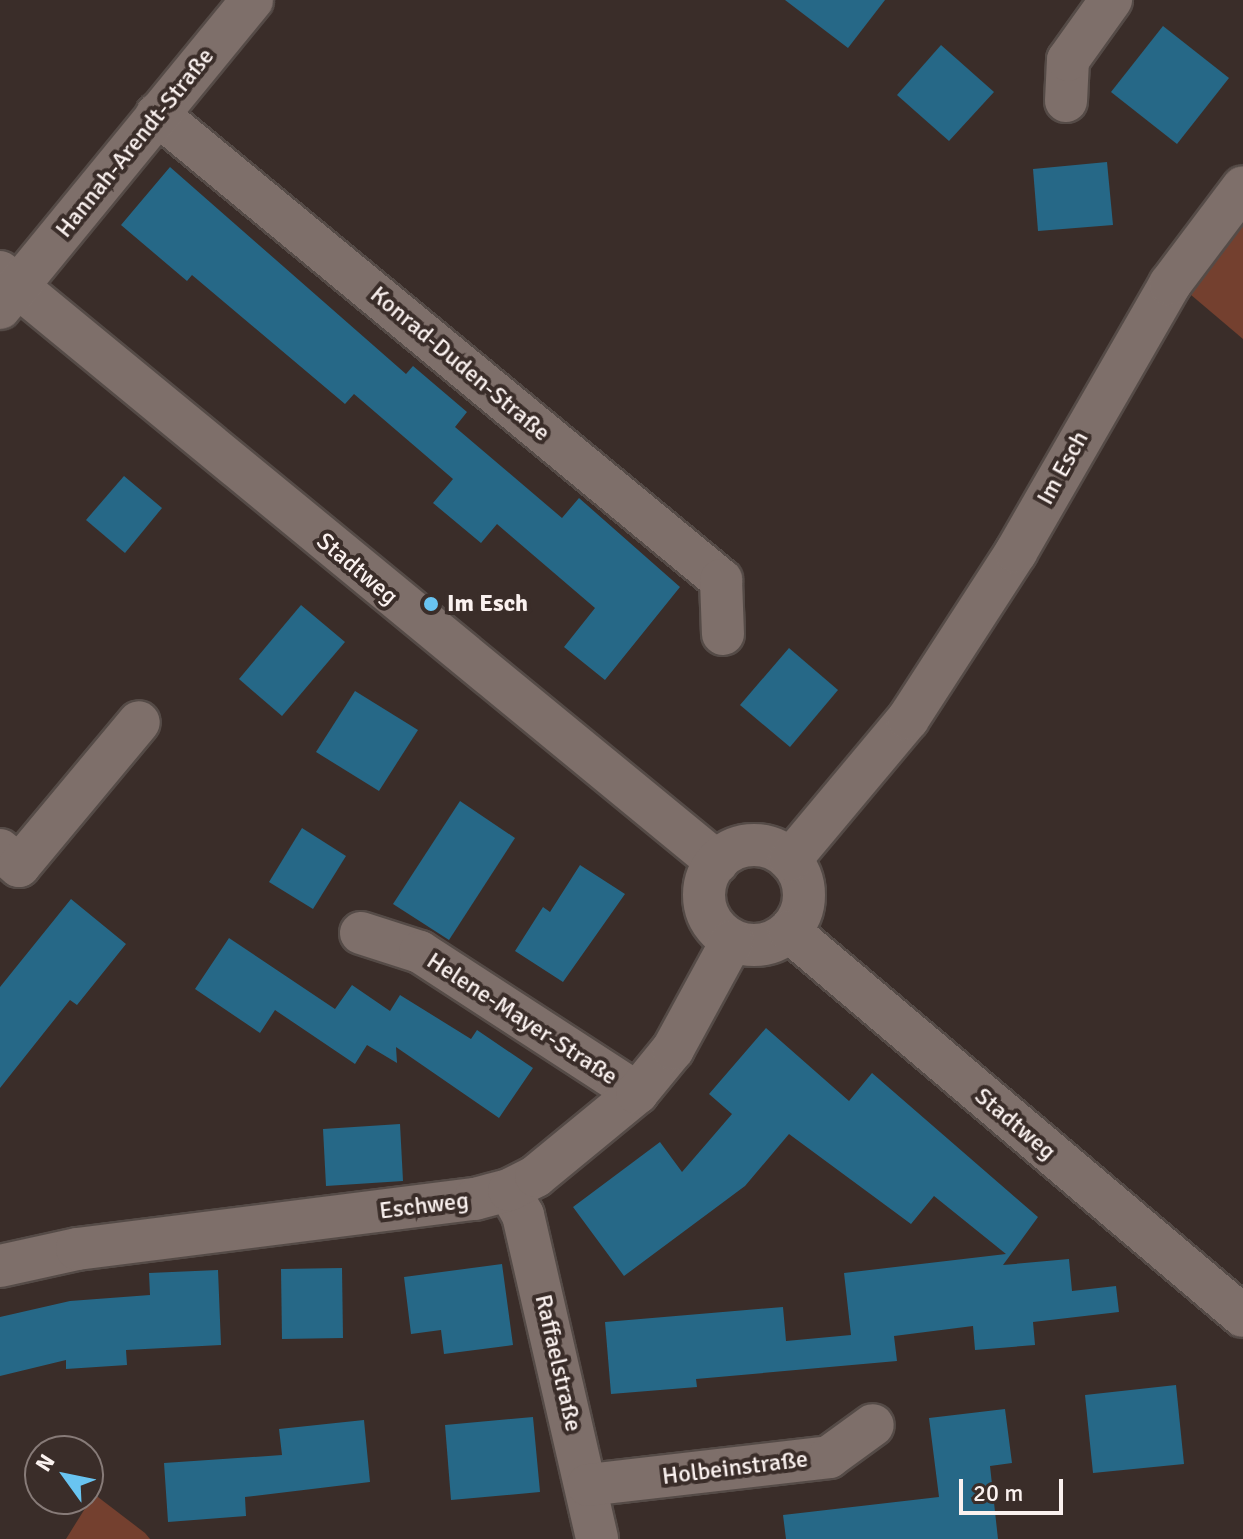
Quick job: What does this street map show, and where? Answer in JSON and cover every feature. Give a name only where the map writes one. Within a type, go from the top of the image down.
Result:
[{"type":"street","name":"Hannah-Arendt-Straße","points":[[6,289],[252,0]]},
{"type":"street","points":[[1066,101],[1068,60],[1111,0]]},
{"type":"street","name":"Konrad-Duden-Straße","points":[[157,114],[721,580],[723,634]]},
{"type":"street","name":"Im Esch","points":[[790,860],[908,719],[1016,552],[1170,284],[1243,187]]},
{"type":"street","name":"Stadtweg","points":[[6,289],[717,862]]},
{"type":"street","points":[[0,850],[19,866],[139,722]]},
{"type":"street","points":[[744,846],[769,848],[790,860],[804,888],[799,919],[789,931],[762,945],[732,941],[711,920],[705,905],[708,875],[717,862],[744,846]]},
{"type":"street","name":"Stadtweg","points":[[789,931],[1243,1316]]},
{"type":"street","name":"Helene-Mayer-Straße","points":[[361,933],[420,952],[637,1093]]},
{"type":"street","name":"Eschweg","points":[[0,1266],[77,1249],[475,1199],[509,1190],[536,1176],[637,1093],[673,1049],[732,941]]},
{"type":"street","name":"Raffaelstraße","points":[[509,1190],[523,1215],[588,1485],[597,1539]]},
{"type":"street","name":"Holbeinstraße","points":[[588,1485],[829,1457],[873,1425]]},
{"type":"shaded area","points":[[1243,205],[1243,339],[1184,289]]},
{"type":"shaded area","points":[[104,1502],[150,1539],[66,1539],[81,1515],[104,1515]]},
{"type":"building","points":[[785,0],[885,0],[848,48]]},
{"type":"building","points":[[1163,26],[1229,78],[1177,144],[1111,92]]},
{"type":"building","points":[[941,45],[994,92],[949,141],[897,95]]},
{"type":"building","points":[[1107,162],[1113,225],[1038,231],[1033,169]]},
{"type":"building","points":[[170,167],[406,374],[413,366],[467,412],[455,427],[562,518],[579,498],[680,587],[605,680],[564,647],[595,608],[497,524],[481,543],[433,503],[453,479],[354,394],[345,404],[192,275],[187,281],[121,225]]},
{"type":"building","points":[[124,476],[162,508],[125,553],[86,520]]},
{"type":"building","points":[[301,605],[345,642],[282,716],[239,679]]},
{"type":"building","points":[[789,648],[838,690],[790,747],[740,705]]},
{"type":"building","points":[[355,691],[418,730],[379,791],[316,752]]},
{"type":"building","points":[[460,801],[515,838],[449,940],[393,904]]},
{"type":"building","points":[[302,828],[346,856],[313,909],[269,882]]},
{"type":"building","points":[[580,865],[625,894],[563,982],[515,951],[543,907],[550,912]]},
{"type":"building","points":[[71,899],[126,944],[77,1005],[70,1000],[0,1088],[0,987]]},
{"type":"building","points":[[229,938],[335,1009],[352,985],[390,1011],[400,995],[471,1039],[477,1030],[533,1068],[499,1118],[396,1047],[397,1063],[367,1045],[355,1064],[275,1010],[260,1033],[195,989]]},
{"type":"building","points":[[766,1028],[849,1101],[872,1073],[1038,1217],[1003,1265],[1069,1259],[1072,1291],[1116,1286],[1119,1312],[1033,1322],[1035,1345],[975,1350],[973,1326],[894,1336],[897,1361],[696,1379],[697,1387],[611,1394],[605,1322],[783,1307],[786,1341],[851,1335],[844,1273],[1006,1254],[934,1196],[911,1224],[789,1134],[745,1186],[624,1276],[573,1207],[660,1142],[682,1172],[732,1114],[709,1094]]},
{"type":"building","points":[[400,1124],[403,1181],[326,1186],[323,1129]]},
{"type":"building","points":[[502,1264],[513,1345],[444,1354],[441,1330],[411,1334],[404,1277]]},
{"type":"building","points":[[342,1268],[343,1338],[282,1339],[281,1269]]},
{"type":"building","points":[[218,1270],[221,1345],[126,1350],[127,1365],[66,1369],[66,1360],[0,1376],[0,1317],[70,1301],[150,1295],[149,1273]]},
{"type":"building","points":[[1176,1385],[1184,1464],[1093,1473],[1085,1395]]},
{"type":"building","points":[[1005,1409],[1012,1463],[990,1466],[998,1539],[786,1539],[783,1515],[939,1497],[929,1418]]},
{"type":"building","points":[[533,1417],[540,1492],[451,1500],[445,1425]]},
{"type":"building","points":[[364,1420],[370,1482],[245,1497],[246,1516],[168,1522],[164,1463],[282,1455],[279,1429]]},
{"type":"place","name":"Im Esch","points":[[431,604]]}]
